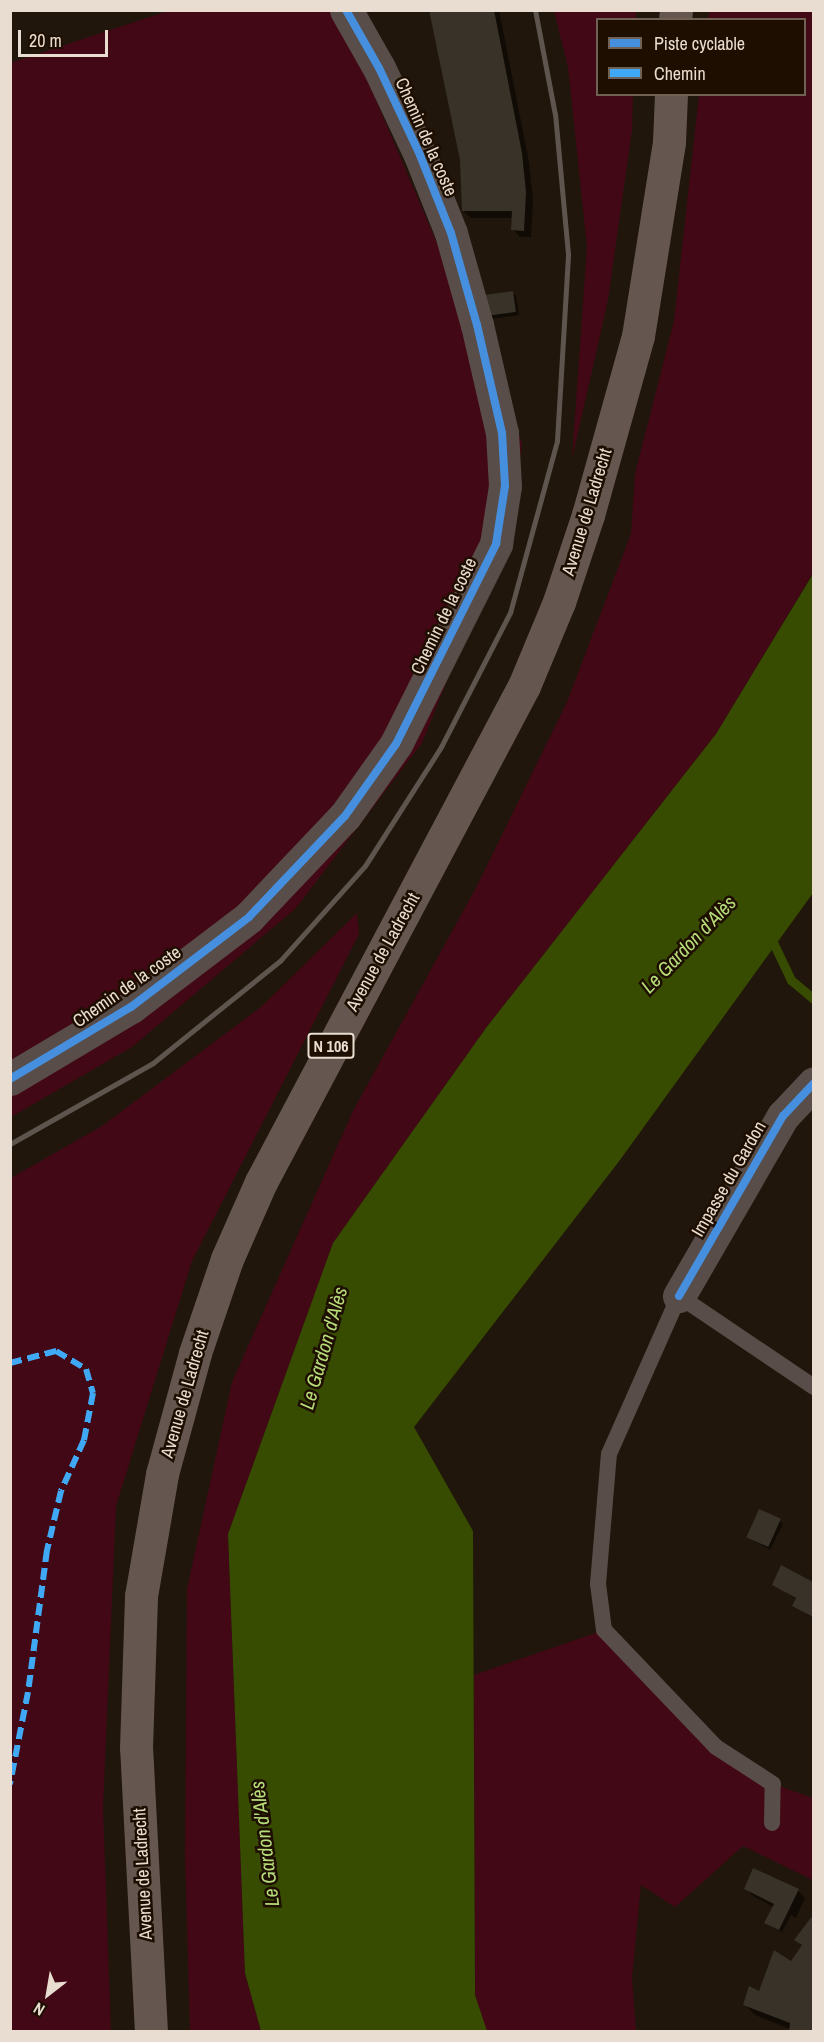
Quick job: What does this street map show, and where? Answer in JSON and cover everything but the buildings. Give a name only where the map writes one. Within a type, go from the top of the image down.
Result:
[{"type":"main road","name":"Avenue de Ladrecht","points":[[152,2031],[135,1748],[141,1596],[162,1474],[195,1353],[228,1259],[261,1182],[524,686],[559,602],[588,515],[638,336],[669,142],[671,96]]},
{"type":"street","name":"Chemin de la coste","points":[[10,1079],[131,1007],[249,917],[345,816],[396,744],[496,544],[504,486],[502,433],[477,325],[451,233],[420,155],[379,68],[346,10]]},
{"type":"street","name":"Impasse du Gardon","points":[[679,1296],[783,1116],[813,1083]]},
{"type":"lane","points":[[772,1823],[773,1784],[716,1747],[604,1630],[598,1584],[609,1454],[679,1296],[813,1388]]},
{"type":"shaded area","points":[[168,11],[338,11],[522,443],[514,513],[422,743],[296,908],[132,1047],[11,1117],[10,63]]},
{"type":"shaded area","points":[[554,11],[636,11],[636,18],[596,18],[596,96],[633,96],[632,130],[608,300],[572,459],[587,247],[568,67]]},
{"type":"shaded area","points":[[709,11],[813,11],[813,573],[716,734],[486,1028],[333,1243],[228,1534],[245,1973],[261,2031],[190,2032],[185,1856],[187,1589],[232,1382],[353,1111],[477,886],[567,702],[631,534],[635,474],[674,321],[699,96],[806,96],[806,18],[708,18]]},
{"type":"shaded area","points":[[357,913],[359,934],[192,1261],[116,1506],[103,1808],[111,2031],[11,2031],[11,1178],[102,1126],[261,1007]]},
{"type":"shaded area","points":[[604,1630],[716,1747],[773,1784],[813,1798],[813,1880],[743,1846],[675,1907],[641,1885],[632,1978],[636,2031],[486,2031],[475,1995],[474,1675]]},
{"type":"water","name":"Le Gardon d'Alès","points":[[813,574],[813,893],[620,1160],[414,1427],[473,1531],[475,1995],[487,2031],[261,2031],[245,1973],[228,1534],[333,1243],[486,1028],[716,734]]},
{"type":"waterway","points":[[770,936],[791,980],[814,999]]},
{"type":"railway","points":[[10,1144],[153,1063],[280,961],[365,866],[441,747],[510,613],[557,441],[568,254],[555,115],[535,10]]},
{"type":"marked path","points":[[10,1363],[56,1351],[86,1369],[93,1393],[84,1440],[61,1491],[47,1550],[28,1692],[10,1784]]},
{"type":"cycle path","points":[[10,1079],[131,1007],[249,917],[345,816],[396,744],[496,544],[505,486],[502,433],[477,325],[451,233],[420,155],[379,68],[346,10]]},
{"type":"cycle path","points":[[679,1296],[783,1116],[814,1083]]}]
